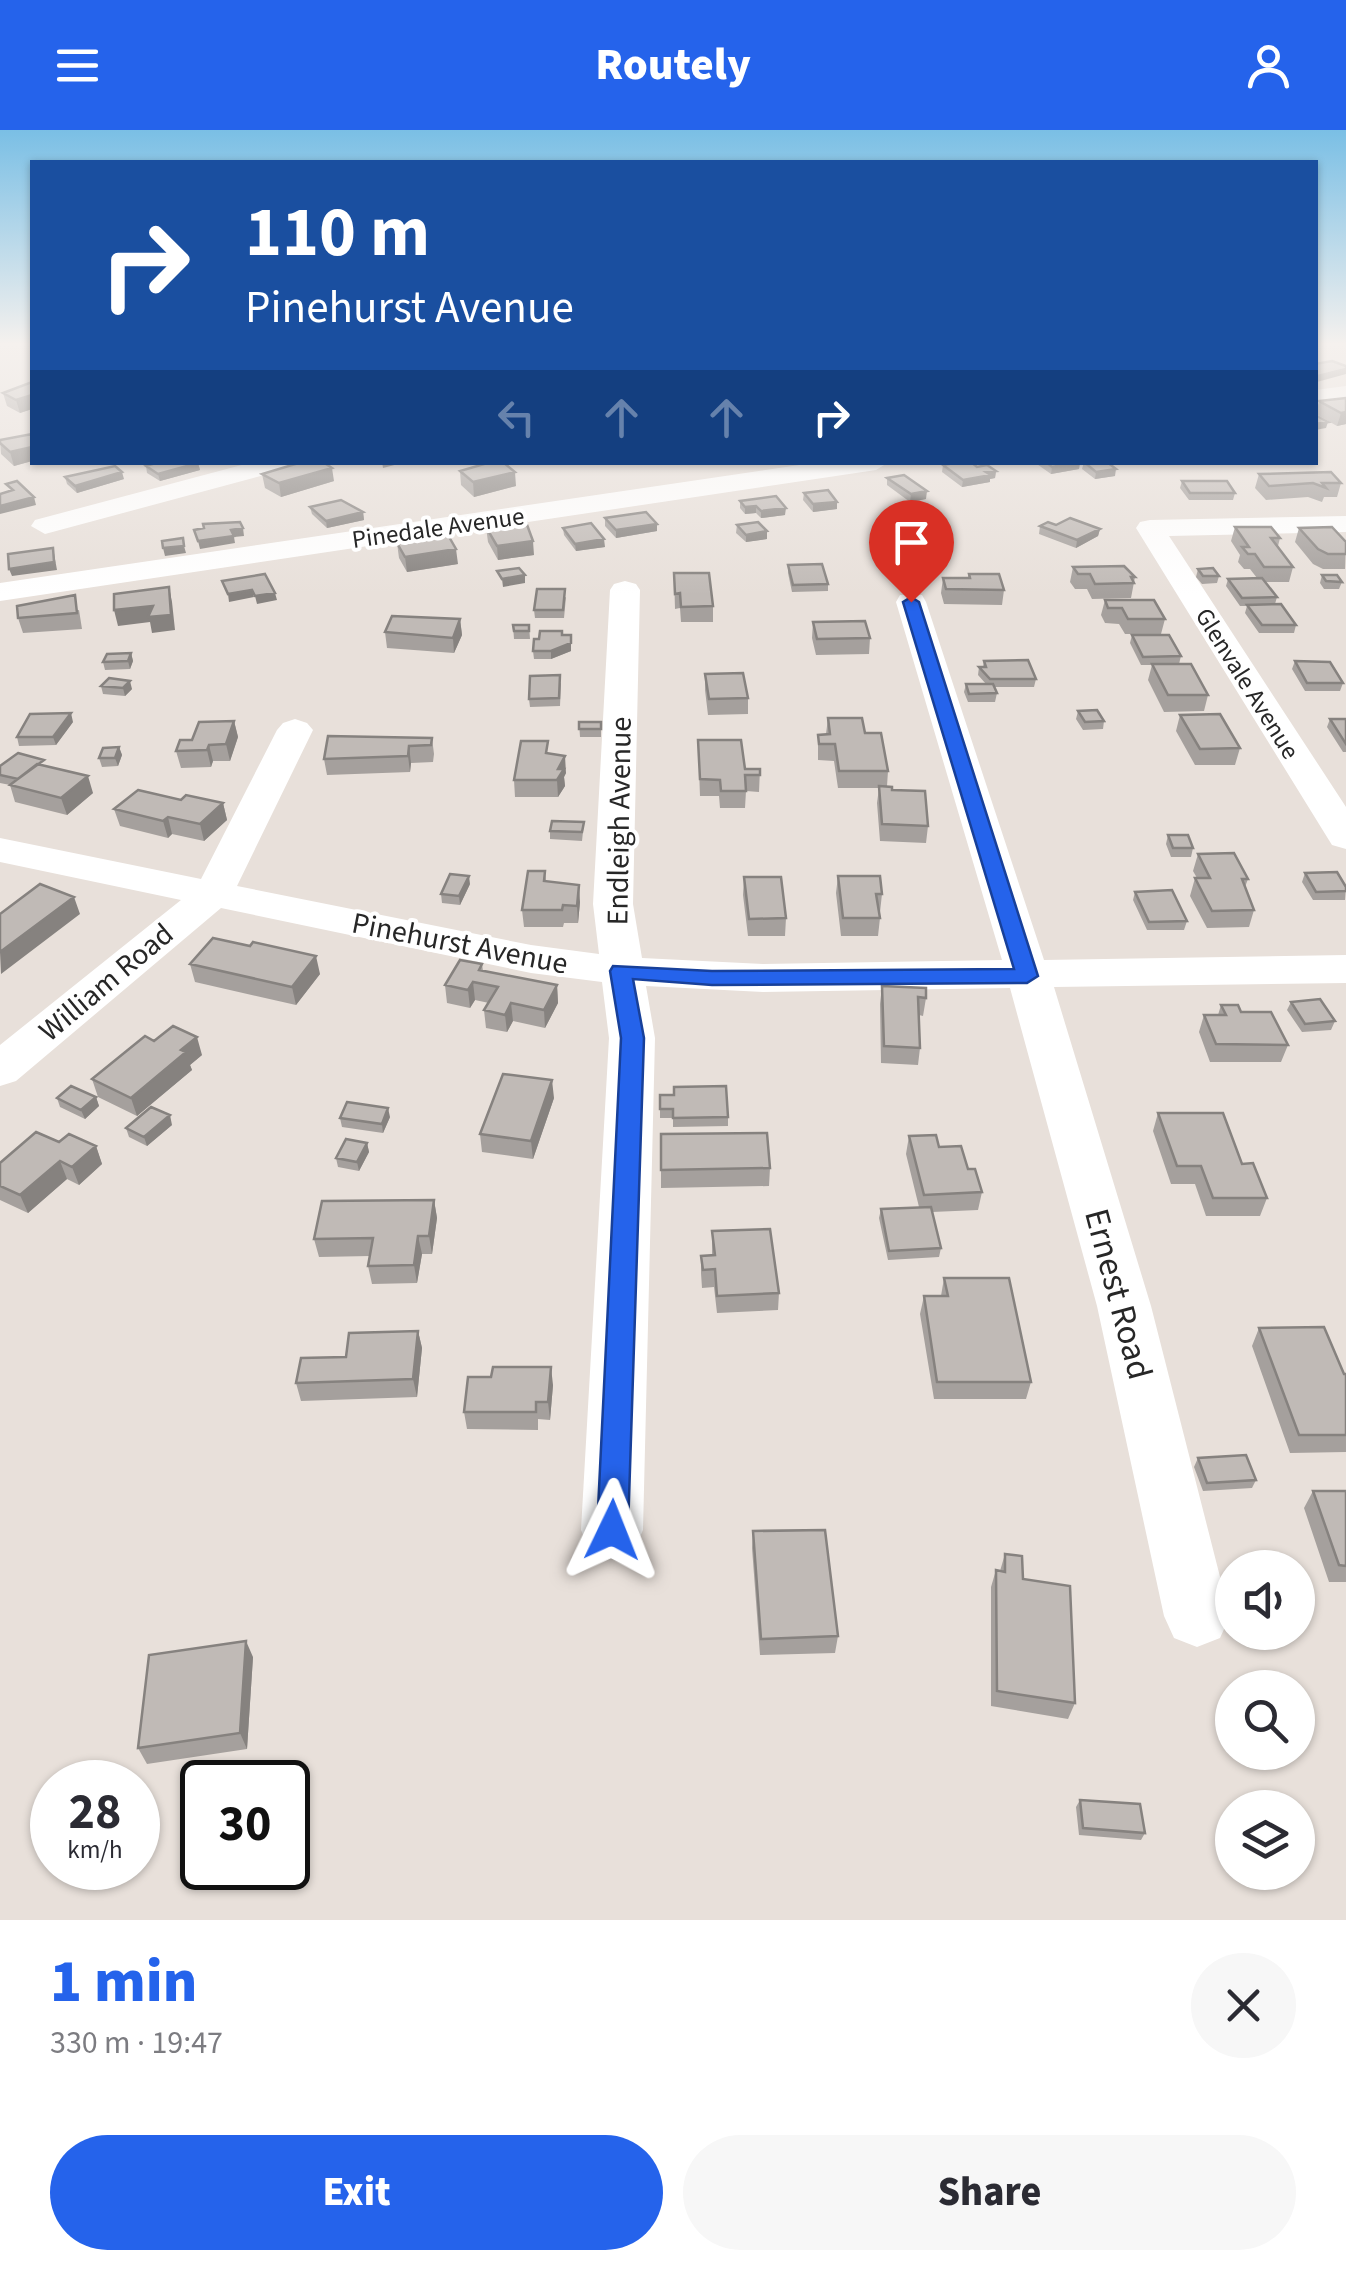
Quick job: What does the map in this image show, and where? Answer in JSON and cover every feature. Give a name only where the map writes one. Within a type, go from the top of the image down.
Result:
[{"type":"street","points":[[45,526],[274,465]]},
{"type":"street","name":"Pinedale Avenue","points":[[0,592],[833,465]]},
{"type":"street","name":"Glenvale Avenue","points":[[1346,524],[1150,528],[1346,837]]},
{"type":"street","name":"Endleigh Avenue","points":[[612,1530],[632,1038],[613,904],[625,590]]},
{"type":"street","name":"Ernest Road","points":[[911,602],[1124,1306],[1198,1616]]},
{"type":"street","points":[[212,894],[295,730]]},
{"type":"street","name":"Pinehurst Avenue","points":[[0,850],[530,959],[621,971],[712,978],[1346,970]]},
{"type":"street","name":"William Road","points":[[0,1070],[212,894]]},
{"type":"building","points":[[30,434],[30,447],[10,452],[0,440]]},
{"type":"building","points":[[149,465],[191,465],[158,474],[146,466]]},
{"type":"building","points":[[292,465],[332,468],[279,483],[262,474]]},
{"type":"building","points":[[481,465],[506,465],[515,472],[473,482],[460,471]]},
{"type":"building","points":[[943,465],[987,465],[996,471],[986,472],[991,475],[963,480]]},
{"type":"building","points":[[1088,465],[1111,465],[1116,469],[1096,472]]},
{"type":"building","points":[[115,466],[122,472],[75,486],[65,477]]},
{"type":"building","points":[[1331,472],[1341,483],[1322,483],[1326,488],[1313,483],[1269,486],[1259,474]]},
{"type":"building","points":[[904,475],[927,491],[911,494],[887,478]]},
{"type":"building","points":[[17,481],[34,497],[0,506],[0,494],[13,490],[6,484]]},
{"type":"building","points":[[1182,481],[1227,481],[1235,493],[1190,493]]},
{"type":"building","points":[[828,490],[837,502],[813,504],[804,493]]},
{"type":"building","points":[[776,496],[786,508],[761,511],[756,506],[745,507],[740,501]]},
{"type":"building","points":[[341,500],[363,512],[326,521],[310,507]]},
{"type":"building","points":[[646,512],[657,524],[616,530],[605,518]]},
{"type":"building","points":[[1070,518],[1100,529],[1077,540],[1040,526],[1048,522],[1056,525]]},
{"type":"building","points":[[240,522],[243,528],[231,530],[234,536],[198,541],[194,530],[204,528],[203,524]]},
{"type":"building","points":[[526,522],[533,541],[497,546],[486,527]]},
{"type":"building","points":[[758,522],[767,531],[746,535],[737,525]]},
{"type":"building","points":[[591,523],[604,539],[575,544],[563,528]]},
{"type":"building","points":[[1235,527],[1271,527],[1280,538],[1271,538],[1293,567],[1264,567],[1255,554],[1248,554],[1242,547],[1249,547]]},
{"type":"building","points":[[1332,527],[1346,542],[1346,554],[1328,554],[1318,549],[1299,528]]},
{"type":"building","points":[[448,535],[456,549],[405,557],[397,543]]},
{"type":"building","points":[[183,538],[184,546],[163,548],[162,541]]},
{"type":"building","points":[[53,548],[54,562],[9,569],[8,554]]},
{"type":"building","points":[[822,564],[828,584],[793,585],[788,565]]},
{"type":"building","points":[[1124,566],[1135,577],[1131,577],[1134,583],[1095,584],[1090,574],[1078,574],[1073,567]]},
{"type":"building","points":[[519,568],[525,575],[502,579],[497,571]]},
{"type":"building","points":[[1213,568],[1219,576],[1203,576],[1198,569]]},
{"type":"building","points":[[674,573],[709,573],[713,606],[681,607],[680,593],[675,594]]},
{"type":"building","points":[[265,574],[275,593],[255,596],[252,590],[228,594],[222,581]]},
{"type":"building","points":[[969,574],[999,574],[1004,590],[946,589],[943,578],[970,578]]},
{"type":"building","points":[[1322,575],[1337,575],[1342,582],[1326,581]]},
{"type":"building","points":[[1262,578],[1277,597],[1242,598],[1228,579]]},
{"type":"building","points":[[169,587],[171,615],[148,617],[153,606],[114,610],[114,594]]},
{"type":"building","points":[[537,589],[565,589],[563,610],[534,610]]},
{"type":"building","points":[[75,595],[77,613],[18,618],[17,606]]},
{"type":"building","points":[[1105,600],[1154,600],[1165,619],[1128,619],[1122,608],[1108,608]]},
{"type":"building","points":[[1281,604],[1296,625],[1262,625],[1247,605]]},
{"type":"building","points":[[392,616],[460,619],[453,638],[385,632]]},
{"type":"building","points":[[865,621],[870,638],[817,639],[813,622]]},
{"type":"building","points":[[513,625],[529,625],[529,631],[514,631]]},
{"type":"building","points":[[540,631],[562,631],[562,635],[571,635],[571,643],[551,651],[533,651],[534,639],[539,639]]},
{"type":"building","points":[[1132,635],[1169,635],[1181,656],[1143,657]]},
{"type":"building","points":[[131,653],[128,661],[103,662],[107,654]]},
{"type":"building","points":[[1028,660],[1036,679],[990,679],[979,667],[986,667],[984,661]]},
{"type":"building","points":[[1295,661],[1330,662],[1343,683],[1307,683]]},
{"type":"building","points":[[1152,664],[1191,664],[1208,695],[1168,695]]},
{"type":"building","points":[[743,673],[748,698],[709,699],[705,674]]},
{"type":"building","points":[[560,675],[559,698],[529,699],[530,676]]},
{"type":"building","points":[[109,678],[130,681],[123,688],[101,686]]},
{"type":"building","points":[[966,684],[993,684],[997,693],[969,694]]},
{"type":"building","points":[[1097,710],[1104,721],[1085,722],[1078,711]]},
{"type":"building","points":[[71,713],[53,737],[17,737],[30,714]]},
{"type":"building","points":[[1220,714],[1240,748],[1200,749],[1180,715]]},
{"type":"building","points":[[828,718],[862,718],[865,733],[881,733],[888,771],[839,771],[835,744],[819,744],[818,735],[830,734]]},
{"type":"building","points":[[1330,719],[1346,719],[1346,744]]},
{"type":"building","points":[[234,721],[226,744],[209,745],[207,750],[176,751],[180,740],[192,740],[199,722]]},
{"type":"building","points":[[579,722],[601,722],[601,729],[579,729]]},
{"type":"building","points":[[328,736],[432,738],[431,745],[409,746],[408,756],[324,759]]},
{"type":"building","points":[[698,740],[741,740],[745,769],[760,769],[760,775],[745,775],[746,791],[721,791],[720,780],[700,779]]},
{"type":"building","points":[[521,741],[548,741],[546,753],[565,756],[558,769],[564,769],[557,780],[514,780]]},
{"type":"building","points":[[119,747],[115,758],[99,758],[103,748]]},
{"type":"building","points":[[18,753],[44,760],[18,779],[0,775],[0,766]]},
{"type":"building","points":[[37,764],[88,776],[61,798],[10,785]]},
{"type":"building","points":[[879,786],[925,791],[928,826],[882,824]]},
{"type":"building","points":[[138,790],[181,800],[186,795],[223,803],[200,824],[168,817],[163,821],[114,809]]},
{"type":"building","points":[[552,821],[584,822],[582,832],[550,831]]},
{"type":"building","points":[[1168,835],[1188,835],[1193,848],[1173,848]]},
{"type":"building","points":[[1234,853],[1248,879],[1242,879],[1254,910],[1212,911],[1195,878],[1210,878],[1198,854]]},
{"type":"building","points":[[528,871],[545,871],[544,881],[579,885],[577,906],[522,910]]},
{"type":"building","points":[[1337,872],[1346,891],[1316,892],[1305,873]]},
{"type":"building","points":[[450,874],[469,876],[459,896],[441,894]]},
{"type":"building","points":[[838,876],[880,876],[882,894],[876,894],[880,918],[843,918]]},
{"type":"building","points":[[744,877],[781,877],[786,918],[749,919]]},
{"type":"building","points":[[40,884],[74,897],[0,952],[0,914]]},
{"type":"building","points":[[1172,890],[1187,921],[1149,922],[1135,892]]},
{"type":"building","points":[[213,938],[316,956],[292,987],[190,964]]},
{"type":"building","points":[[460,960],[482,964],[479,970],[557,985],[544,1010],[511,1003],[505,1015],[484,1010],[498,987],[473,982],[468,990],[445,985]]},
{"type":"building","points":[[882,986],[926,988],[926,998],[918,997],[920,1048],[884,1046]]},
{"type":"building","points":[[1320,999],[1335,1021],[1305,1024],[1291,1002]]},
{"type":"building","points":[[1221,1005],[1238,1005],[1241,1012],[1271,1012],[1288,1045],[1216,1044],[1204,1015],[1226,1015]]},
{"type":"building","points":[[173,1026],[197,1037],[181,1050],[186,1052],[131,1098],[92,1079],[145,1036],[154,1041]]},
{"type":"building","points":[[503,1074],[552,1080],[531,1141],[480,1134]]},
{"type":"building","points":[[71,1086],[96,1097],[81,1110],[57,1098]]},
{"type":"building","points":[[726,1086],[728,1117],[673,1118],[673,1109],[660,1109],[660,1095],[674,1095],[674,1087]]},
{"type":"building","points":[[347,1102],[388,1108],[382,1124],[340,1118]]},
{"type":"building","points":[[151,1107],[170,1115],[144,1137],[126,1128]]},
{"type":"building","points":[[1158,1113],[1223,1113],[1242,1164],[1253,1163],[1267,1198],[1213,1198],[1201,1166],[1177,1166]]},
{"type":"building","points":[[36,1132],[59,1142],[69,1134],[96,1146],[72,1167],[60,1161],[20,1195],[0,1186],[0,1163]]},
{"type":"building","points":[[767,1133],[770,1168],[661,1170],[661,1134]]},
{"type":"building","points":[[936,1135],[939,1147],[961,1146],[968,1169],[975,1169],[982,1192],[924,1195],[909,1136]]},
{"type":"building","points":[[346,1139],[367,1143],[357,1162],[336,1158]]},
{"type":"building","points":[[434,1200],[429,1236],[418,1236],[414,1265],[368,1266],[373,1238],[314,1239],[322,1201]]},
{"type":"building","points":[[931,1207],[941,1248],[889,1251],[881,1209]]},
{"type":"building","points":[[770,1229],[779,1293],[717,1296],[715,1269],[703,1270],[701,1256],[715,1255],[712,1231]]},
{"type":"building","points":[[944,1278],[1009,1278],[1031,1382],[937,1382],[924,1296],[948,1296]]},
{"type":"building","points":[[1324,1327],[1346,1374],[1346,1435],[1299,1435],[1259,1328]]},
{"type":"building","points":[[418,1331],[413,1379],[296,1383],[301,1358],[346,1357],[349,1333]]},
{"type":"building","points":[[493,1367],[551,1367],[548,1402],[536,1402],[536,1412],[464,1412],[468,1377],[491,1377]]},
{"type":"building","points":[[1246,1455],[1256,1480],[1207,1483],[1198,1458]]},
{"type":"building","points":[[1313,1491],[1346,1491],[1346,1566],[1339,1565]]},
{"type":"building","points":[[825,1530],[838,1636],[761,1639],[753,1531]]},
{"type":"building","points":[[1005,1554],[1022,1556],[1023,1579],[1070,1586],[1075,1703],[997,1691],[996,1570],[1005,1572]]},
{"type":"building","points":[[246,1641],[240,1733],[138,1748],[149,1655]]},
{"type":"building","points":[[1080,1800],[1140,1804],[1145,1833],[1083,1828]]},
{"type":"route","points":[[612,1530],[632,1038],[621,971],[712,978],[1027,976],[911,602]]}]
